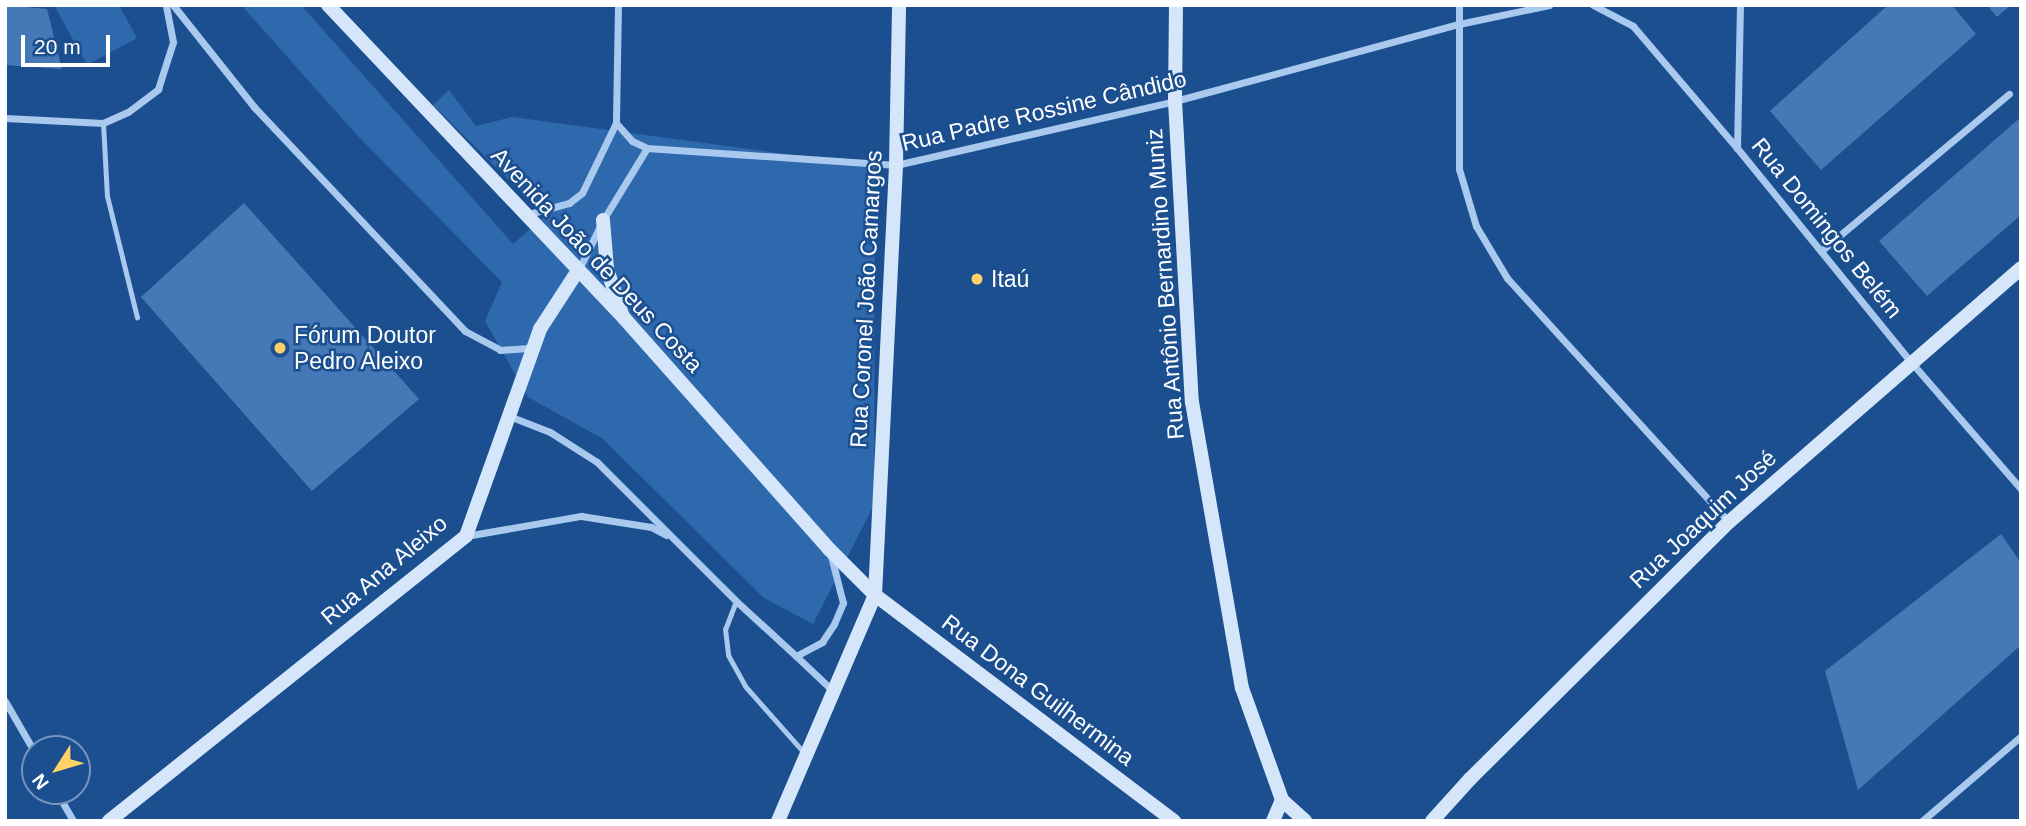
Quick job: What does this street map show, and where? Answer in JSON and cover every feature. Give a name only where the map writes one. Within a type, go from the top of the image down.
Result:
[{"type":"main road","name":"Avenida João de Deus Costa","points":[[328,5],[342,13],[524,215],[624,318],[829,549],[875,595]]},
{"type":"main road","name":"Rua Coronel João Camargos","points":[[875,595],[896,165],[899,5]]},
{"type":"main road","name":"Rua Antônio Bernardino Muniz","points":[[1176,5],[1175,101],[1192,402],[1242,688],[1282,800]]},
{"type":"main road","points":[[603,220],[607,269],[624,318]]},
{"type":"main road","name":"Rua Joaquim José","points":[[1432,821],[1443,815],[1728,522],[2021,268]]},
{"type":"main road","name":"Rua Ana Aleixo","points":[[109,821],[466,536],[540,329],[578,272]]},
{"type":"main road","points":[[778,821],[875,595]]},
{"type":"main road","name":"Rua Dona Guilhermina","points":[[875,595],[1174,821]]},
{"type":"main road","points":[[1273,821],[1282,800],[1305,821]]},
{"type":"street","points":[[5,118],[103,123],[128,112],[158,89],[173,42],[166,5]]},
{"type":"street","points":[[173,5],[254,107],[465,331],[500,350],[532,348]]},
{"type":"street","points":[[524,215],[569,203],[582,193],[615,122],[618,5]]},
{"type":"street","points":[[1459,5],[1459,169],[1476,226],[1507,278],[1728,522]]},
{"type":"street","points":[[1459,24],[1549,5]]},
{"type":"street","name":"Rua Domingos Belém","points":[[1593,5],[1633,26],[1737,148],[1911,362],[2021,489]]},
{"type":"street","points":[[1737,148],[1740,5]]},
{"type":"street","name":"Rua Padre Rossine Cândido","points":[[647,148],[896,165],[1175,101],[1459,24]]},
{"type":"street","points":[[1821,251],[2009,94]]},
{"type":"street","points":[[578,272],[603,220],[647,148],[623,135],[615,122]]},
{"type":"street","points":[[509,416],[550,432],[597,462],[736,601],[833,691]]},
{"type":"street","points":[[466,536],[581,516],[650,527],[673,538]]},
{"type":"street","name":"Avenida João de Deus Costa","points":[[796,656],[822,642],[843,603],[829,549]]},
{"type":"street","points":[[5,701],[25,735]]},
{"type":"street","points":[[1922,821],[2021,736]]},
{"type":"street","points":[[64,805],[73,821]]},
{"type":"lane","points":[[103,123],[107,196],[137,317]]},
{"type":"lane","points":[[736,601],[725,629],[728,655],[745,686],[806,755]]},
{"type":"shaded area","points":[[54,5],[119,5],[137,38],[87,65]]},
{"type":"shaded area","points":[[241,5],[301,5],[513,244],[545,216],[433,105],[449,90],[476,126],[512,117],[875,166],[874,505],[813,624],[764,598],[603,439],[528,397],[485,321],[502,282],[354,132]]},
{"type":"building","points":[[5,5],[47,9],[62,69],[5,65]]},
{"type":"building","points":[[1888,5],[1952,5],[1976,34],[1821,170],[1770,111]]},
{"type":"building","points":[[1987,5],[2011,5],[1997,17]]},
{"type":"building","points":[[2021,117],[2021,215],[1927,296],[1879,241]]},
{"type":"building","name":"Fórum Doutor Pedro Aleixo","points":[[244,203],[419,399],[312,491],[141,297]]},
{"type":"building","points":[[2001,534],[2021,563],[2021,645],[1858,790],[1825,671]]},
{"type":"place","name":"Itaú","points":[[977,279]]},
{"type":"place","name":"Fórum Doutor Pedro Aleixo","points":[[280,348]]}]
